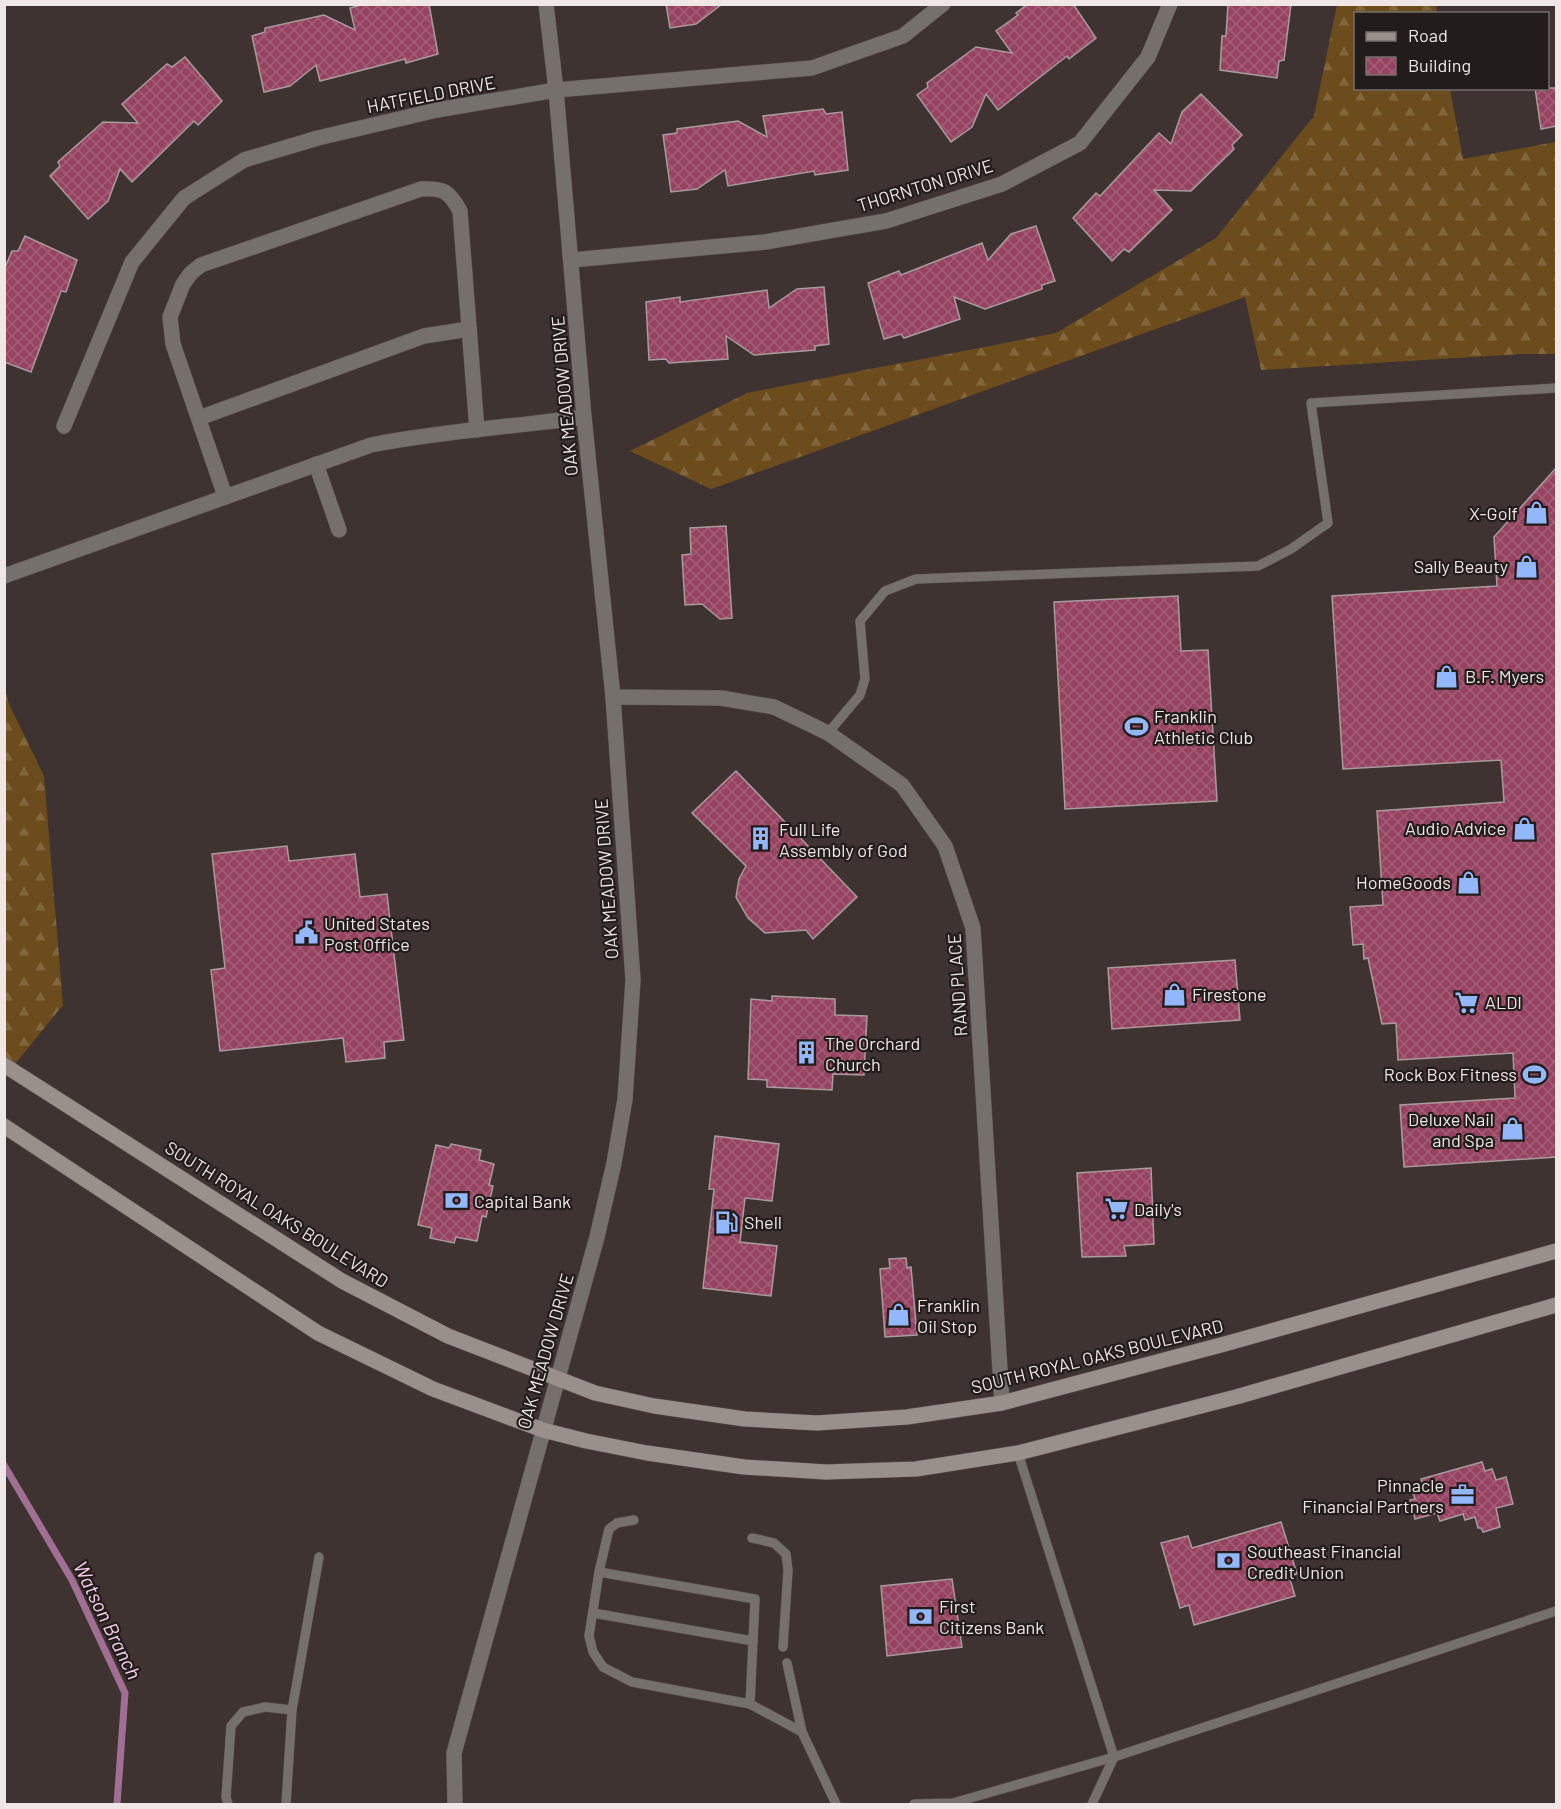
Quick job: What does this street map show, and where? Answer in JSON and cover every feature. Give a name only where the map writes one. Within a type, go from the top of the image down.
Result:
[{"type":"main road","name":"SOUTH ROYAL OAKS BOULEVARD","points":[[4,1065],[342,1281],[448,1336],[596,1393],[654,1406],[745,1419],[817,1424],[907,1417],[1002,1403],[1221,1346],[1557,1251]]},
{"type":"main road","points":[[4,1126],[318,1332],[433,1389],[543,1430],[586,1441],[658,1455],[744,1467],[826,1472],[916,1469],[1018,1453],[1236,1397],[1557,1305]]},
{"type":"street","name":"OAK MEADOW DRIVE","points":[[455,1804],[454,1753],[597,1237],[614,1163],[626,1085],[633,980],[613,697],[584,417],[572,260],[546,4]]},
{"type":"street","name":"HATFIELD DRIVE","points":[[64,426],[132,262],[184,198],[244,160],[307,141],[437,110],[556,90],[812,68],[903,36],[943,4]]},
{"type":"street","name":"THORNTON DRIVE","points":[[572,260],[765,242],[886,221],[1002,184],[1080,143],[1148,57],[1170,4]]},
{"type":"street","points":[[225,496],[174,344],[170,317],[183,284],[201,265],[421,189],[436,188],[449,193],[460,211],[477,430]]},
{"type":"street","points":[[199,418],[424,336],[469,329]]},
{"type":"street","points":[[4,576],[370,445],[413,437],[584,417]]},
{"type":"street","points":[[316,464],[339,530]]},
{"type":"street","name":"RAND PLACE","points":[[613,697],[721,698],[774,706],[828,733],[902,785],[945,846],[974,928],[1002,1403]]},
{"type":"lane","points":[[828,733],[860,694],[865,678],[860,621],[885,591],[916,579],[1258,566],[1291,549],[1329,523],[1311,403],[1557,387]]},
{"type":"lane","points":[[1018,1453],[1114,1757],[1092,1804]]},
{"type":"lane","points":[[634,1520],[617,1522],[609,1529],[599,1572],[589,1636],[593,1652],[603,1667],[632,1682],[750,1704],[802,1732]]},
{"type":"lane","points":[[752,1538],[774,1543],[786,1554],[788,1570],[783,1647]]},
{"type":"lane","points":[[286,1804],[292,1710],[319,1557]]},
{"type":"lane","points":[[599,1572],[755,1599],[750,1704]]},
{"type":"lane","points":[[914,1804],[953,1803],[1114,1757],[1557,1611]]},
{"type":"lane","points":[[592,1613],[753,1641]]},
{"type":"lane","points":[[787,1663],[802,1732],[836,1804]]},
{"type":"lane","points":[[228,1804],[226,1797],[231,1726],[243,1712],[265,1707],[292,1710]]},
{"type":"green space","points":[[1337,5],[1436,5],[1437,12],[1354,12],[1354,90],[1450,90],[1463,159],[1556,142],[1556,354],[1522,354],[1261,370],[1245,297],[711,489],[630,451],[747,393],[1056,333],[1216,238],[1314,116]]},
{"type":"green space","points":[[4,687],[9,704],[44,776],[63,1005],[11,1069],[4,1065]]},
{"type":"building","points":[[365,4],[429,4],[438,54],[406,63],[405,59],[320,81],[316,65],[290,86],[264,92],[252,36],[265,32],[265,28],[324,15],[355,30],[350,8]]},
{"type":"building","points":[[666,4],[722,4],[696,24],[670,28]]},
{"type":"building","points":[[1028,4],[1073,4],[1096,38],[1069,59],[1067,56],[998,110],[986,94],[972,127],[951,142],[917,95],[928,87],[927,83],[976,47],[1012,53],[996,31],[1018,15],[1016,13]]},
{"type":"building","points":[[1228,4],[1291,4],[1284,60],[1279,61],[1277,78],[1220,70],[1222,36],[1226,36]]},
{"type":"building","points":[[185,57],[222,101],[198,125],[194,121],[132,182],[120,169],[108,201],[88,219],[50,176],[60,166],[58,162],[103,122],[138,123],[122,104],[167,64],[172,67]]},
{"type":"building","points":[[1557,88],[1557,126],[1541,129],[1535,90]]},
{"type":"building","points":[[1201,94],[1242,135],[1232,145],[1234,149],[1191,191],[1154,190],[1172,210],[1129,252],[1124,249],[1112,261],[1073,218],[1096,193],[1100,196],[1159,133],[1171,144],[1182,112]]},
{"type":"building","points":[[823,109],[826,114],[842,112],[848,170],[815,175],[814,171],[728,186],[725,170],[697,189],[671,192],[663,135],[677,133],[677,129],[738,121],[767,137],[763,116]]},
{"type":"building","points":[[1036,226],[1055,281],[1042,285],[1042,289],[985,309],[954,297],[960,319],[904,338],[901,334],[884,339],[868,283],[899,271],[901,275],[982,243],[988,260],[1011,234]]},
{"type":"building","points":[[25,236],[77,260],[66,292],[61,291],[31,372],[4,362],[4,270],[12,251],[18,251]]},
{"type":"building","points":[[824,287],[829,344],[815,346],[815,350],[754,355],[726,336],[728,359],[669,363],[666,359],[649,360],[646,302],[680,297],[680,302],[767,290],[769,308],[797,289]]},
{"type":"building","points":[[1557,467],[1557,1157],[1404,1167],[1400,1105],[1515,1098],[1513,1053],[1398,1060],[1396,1023],[1382,1024],[1368,958],[1364,959],[1363,944],[1353,945],[1350,907],[1383,905],[1377,811],[1504,802],[1501,760],[1343,769],[1332,596],[1497,586],[1494,537]]},
{"type":"building","points":[[726,526],[732,618],[720,619],[702,604],[685,605],[682,555],[691,554],[690,528]]},
{"type":"building","name":"Franklin Athletic Club","points":[[1178,596],[1181,651],[1208,650],[1217,801],[1065,809],[1054,602]]},
{"type":"building","name":"Full Life Assembly of God","points":[[736,771],[857,897],[813,939],[806,930],[765,933],[748,918],[736,897],[739,879],[746,866],[692,813]]},
{"type":"building","name":"United States Post Office","points":[[287,846],[289,861],[355,854],[360,897],[387,894],[404,1040],[384,1042],[385,1058],[346,1062],[343,1038],[220,1051],[211,970],[225,968],[212,854]]},
{"type":"building","name":"Firestone","points":[[1235,960],[1240,1020],[1112,1029],[1108,968]]},
{"type":"building","name":"The Orchard Church","points":[[772,996],[835,999],[835,1015],[867,1016],[864,1075],[833,1074],[832,1090],[767,1087],[767,1080],[748,1079],[751,999],[772,1001]]},
{"type":"building","name":"Shell","points":[[715,1136],[779,1144],[772,1201],[745,1198],[740,1242],[777,1246],[771,1296],[703,1288],[714,1189],[709,1189]]},
{"type":"building","name":"Capital Bank","points":[[451,1144],[481,1150],[479,1160],[494,1164],[489,1185],[493,1186],[486,1217],[482,1216],[477,1241],[456,1237],[454,1243],[430,1238],[432,1228],[418,1225],[436,1145],[449,1148]]},
{"type":"building","name":"Daily's","points":[[1151,1168],[1154,1244],[1124,1246],[1126,1256],[1082,1257],[1077,1173]]},
{"type":"building","name":"Franklin Oil Stop","points":[[906,1258],[907,1268],[911,1267],[917,1335],[885,1337],[880,1269],[890,1268],[889,1259]]},
{"type":"building","name":"Pinnacle Financial Partners","points":[[1482,1462],[1485,1471],[1492,1469],[1496,1480],[1506,1477],[1513,1504],[1496,1508],[1500,1527],[1483,1532],[1481,1528],[1478,1528],[1475,1517],[1465,1520],[1463,1514],[1440,1521],[1437,1513],[1415,1519],[1410,1500],[1415,1499],[1413,1492],[1424,1489],[1421,1479]]},
{"type":"building","name":"Southeast Financial Credit Union","points":[[1281,1522],[1297,1574],[1289,1576],[1295,1596],[1194,1625],[1189,1605],[1180,1608],[1161,1543],[1188,1536],[1192,1548]]},
{"type":"building","name":"First Citizens Bank","points":[[952,1579],[962,1647],[887,1656],[881,1586]]},
{"type":"waterway","name":"Watson Branch","points":[[4,1465],[72,1580],[125,1693],[117,1804]]},
{"type":"place","name":"X-Golf","points":[[1536,513]]},
{"type":"place","name":"Sally Beauty","points":[[1526,566]]},
{"type":"place","name":"B.F. Myers","points":[[1447,676]]},
{"type":"place","name":"Franklin Athletic Club","points":[[1136,726]]},
{"type":"place","name":"Audio Advice","points":[[1524,828]]},
{"type":"place","name":"Full Life Assembly of God","points":[[761,839]]},
{"type":"place","name":"HomeGoods","points":[[1469,882]]},
{"type":"place","name":"United States Post Office","points":[[306,933]]},
{"type":"place","name":"Firestone","points":[[1174,994]]},
{"type":"place","name":"ALDI","points":[[1467,1002]]},
{"type":"place","name":"The Orchard Church","points":[[807,1053]]},
{"type":"place","name":"Rock Box Fitness","points":[[1535,1074]]},
{"type":"place","name":"Deluxe Nail and Spa","points":[[1512,1129]]},
{"type":"place","name":"Capital Bank","points":[[456,1201]]},
{"type":"place","name":"Daily's","points":[[1116,1209]]},
{"type":"place","name":"Shell","points":[[726,1222]]},
{"type":"place","name":"Franklin Oil Stop","points":[[899,1315]]},
{"type":"place","name":"Pinnacle Financial Partners","points":[[1462,1495]]},
{"type":"place","name":"Southeast Financial Credit Union","points":[[1229,1561]]},
{"type":"place","name":"First Citizens Bank","points":[[921,1616]]}]
